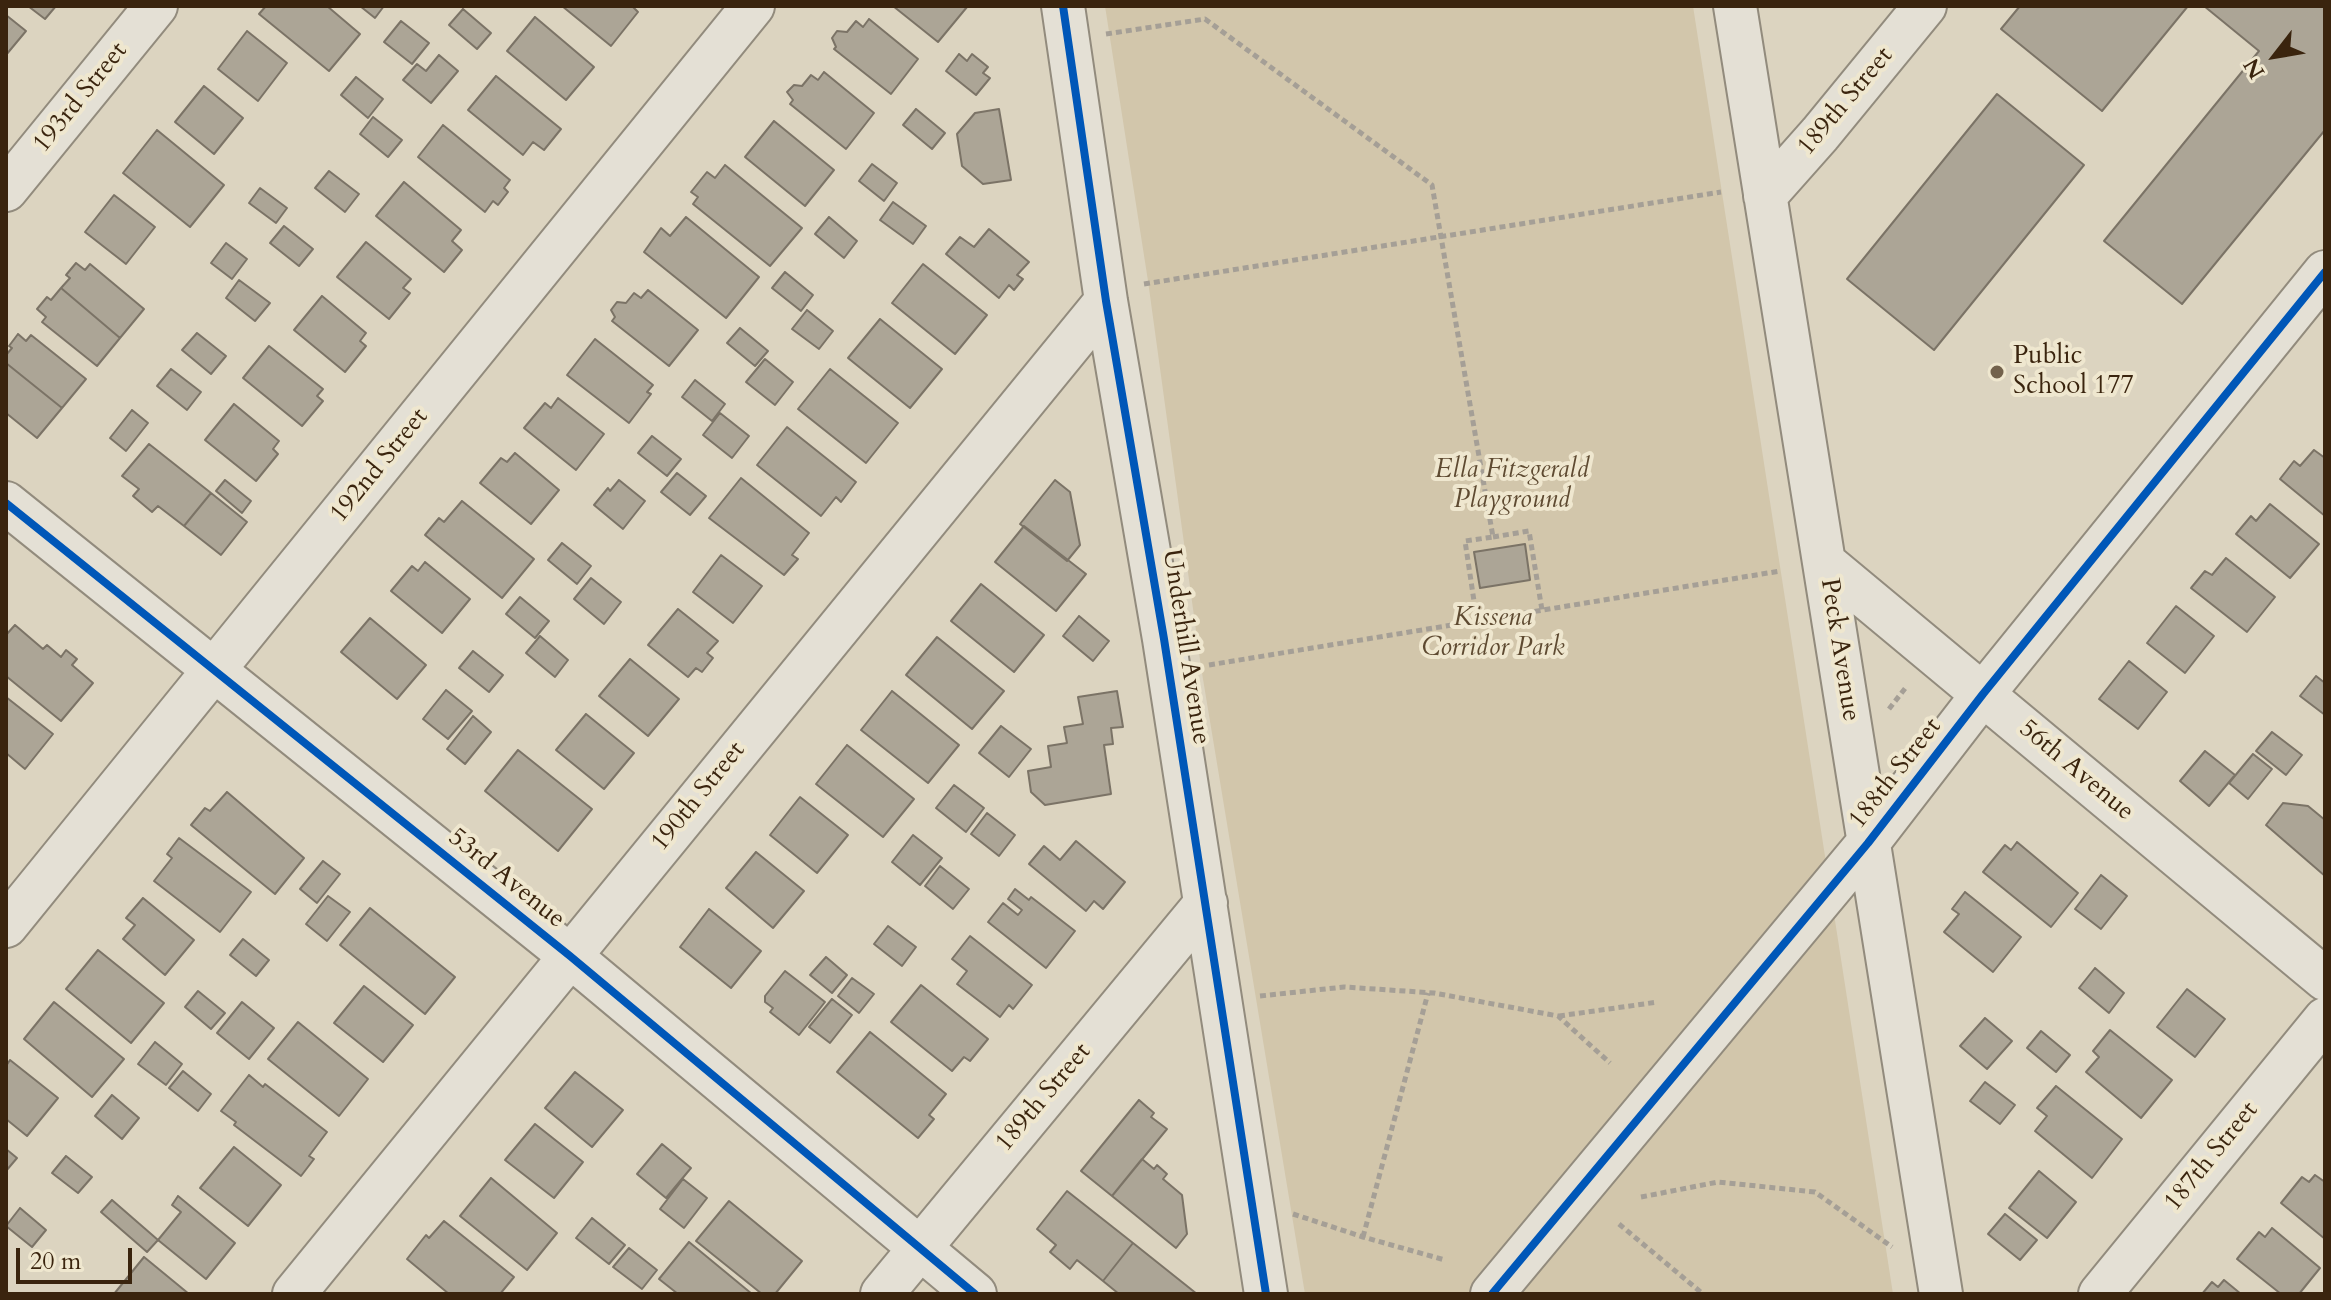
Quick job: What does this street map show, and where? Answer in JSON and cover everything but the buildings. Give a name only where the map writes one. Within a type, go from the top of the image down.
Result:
[{"type":"street","name":"193rd Street","points":[[6,190],[156,6]]},
{"type":"street","name":"192nd Street","points":[[6,926],[753,6]]},
{"type":"street","name":"Underhill Avenue","points":[[1063,6],[1124,293],[1206,903],[1266,1294]]},
{"type":"street","name":"Peck Avenue","points":[[1735,6],[1941,1294]]},
{"type":"street","name":"189th Street","points":[[1765,196],[1925,6]]},
{"type":"street","name":"188th Street","points":[[1492,1294],[1868,843],[1983,694],[2325,272]]},
{"type":"street","name":"190th Street","points":[[294,1294],[570,956],[1124,293]]},
{"type":"street","name":"53rd Avenue","points":[[6,503],[570,956],[975,1294]]},
{"type":"street","name":"56th Avenue","points":[[1826,564],[2325,979]]},
{"type":"street","name":"189th Street","points":[[882,1294],[1206,903]]},
{"type":"street","name":"187th Street","points":[[2100,1294],[2325,1019]]},
{"type":"path","points":[[1101,35],[1205,19],[1432,185],[1493,537]]},
{"type":"path","points":[[1124,293],[1721,192]]},
{"type":"path","points":[[1477,621],[1465,541],[1529,531],[1542,610]]},
{"type":"path","points":[[1201,667],[1780,571]]},
{"type":"path","points":[[1255,997],[1344,987],[1428,993],[1558,1016],[1658,1002]]},
{"type":"path","points":[[1363,1237],[1428,993]]},
{"type":"path","points":[[1558,1016],[1610,1063]]},
{"type":"path","points":[[1641,1197],[1718,1182],[1815,1192],[1897,1251]]},
{"type":"path","points":[[1292,1213],[1445,1260]]},
{"type":"path","points":[[1619,1224],[1703,1294]]},
{"type":"green space","name":"Kissena Corridor Park","points":[[1105,6],[1693,6],[1893,1294],[1305,1294],[1201,667],[1148,281]]},
{"type":"cycle path","points":[[1063,6],[1106,301],[1164,639],[1266,1294]]},
{"type":"cycle path","points":[[1492,1294],[1868,843],[1983,694],[2325,272]]},
{"type":"cycle path","points":[[6,503],[570,956],[975,1294]]},
{"type":"place","name":"Public School 177","points":[[1997,372]]},
{"type":"park label","name":"Ella Fitzgerald Playground","points":[[1512,486]]}]
